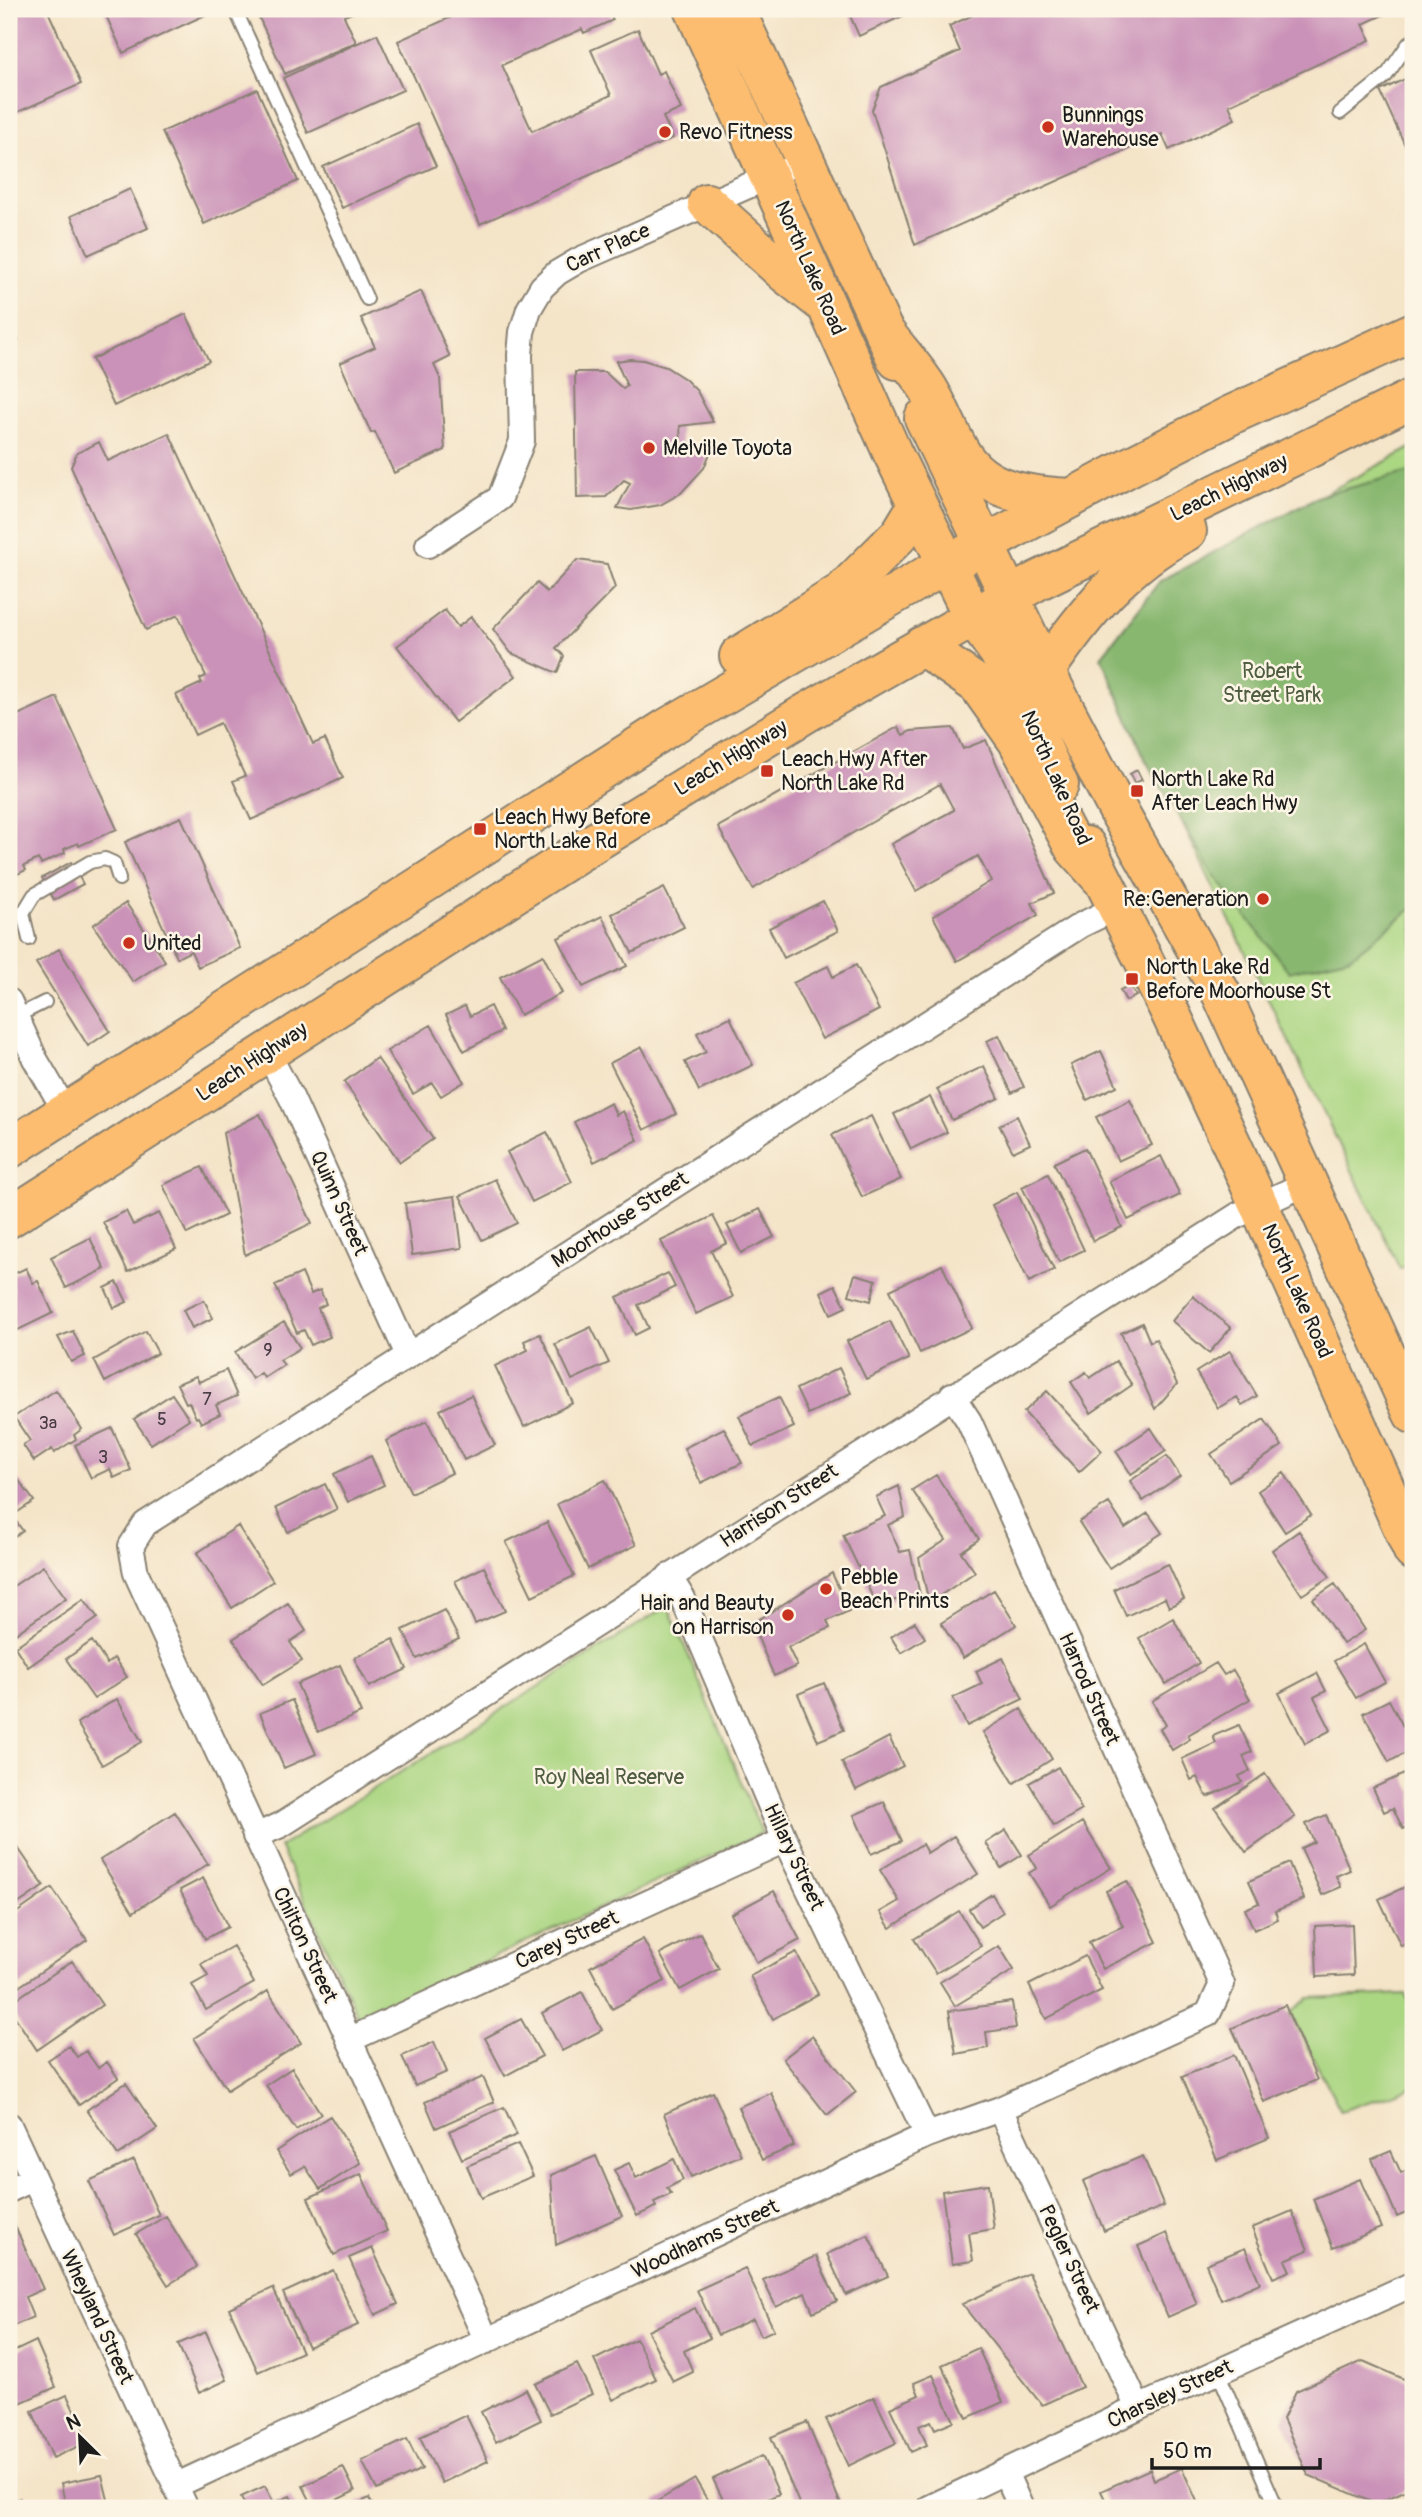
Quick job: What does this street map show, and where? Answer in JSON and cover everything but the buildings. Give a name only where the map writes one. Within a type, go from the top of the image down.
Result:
[{"type":"main road","name":"North Lake Road","points":[[694,9],[917,506],[973,617],[999,653],[1109,892],[1174,1019],[1413,1551]]},
{"type":"main road","name":"North Lake Road","points":[[735,9],[983,544],[1045,671],[1121,816],[1222,995],[1413,1414]]},
{"type":"main road","points":[[707,203],[786,274],[827,306]]},
{"type":"main road","points":[[883,330],[930,392],[961,454],[973,468],[990,482],[1019,494],[1072,498]]},
{"type":"main road","points":[[9,1149],[713,700],[983,544],[1233,414],[1413,332]]},
{"type":"main road","points":[[1045,671],[1087,612],[1119,578],[1165,542],[1367,439],[1408,400]]},
{"type":"main road","name":"Leach Highway","points":[[9,1219],[700,776],[922,646],[1009,596],[1408,400]]},
{"type":"main road","points":[[713,700],[738,656],[842,592],[900,534],[917,506]]},
{"type":"main road","points":[[922,646],[978,685],[1017,740],[1074,848],[1109,892]]},
{"type":"main road","points":[[417,888],[448,937]]},
{"type":"street","name":"Carr Place","points":[[428,545],[500,498],[522,441],[522,332],[529,309],[542,287],[557,273],[579,260],[804,161]]},
{"type":"street","name":"Moorhouse Street","points":[[131,1546],[145,1524],[1081,925],[1109,892]]},
{"type":"street","points":[[12,1009],[35,1059],[66,1112]]},
{"type":"street","name":"Quinn Street","points":[[267,1052],[291,1097],[408,1356]]},
{"type":"street","name":"Harrison Street","points":[[255,1836],[281,1825],[1238,1215],[1307,1183]]},
{"type":"street","name":"Harrod Street","points":[[952,1395],[969,1421],[1222,1984]]},
{"type":"street","name":"Chilton Street","points":[[131,1546],[136,1573],[487,2341]]},
{"type":"street","name":"Hillary Street","points":[[669,1576],[683,1599],[785,1840],[927,2134]]},
{"type":"street","name":"Carey Street","points":[[349,2040],[785,1840]]},
{"type":"street","name":"Woodhams Street","points":[[175,2486],[927,2134],[1000,2109],[1208,2014],[1222,1984]]},
{"type":"street","name":"Pegler Street","points":[[1000,2109],[1138,2408]]},
{"type":"street","name":"Wheyland Street","points":[[9,2125],[186,2508]]},
{"type":"street","points":[[9,2190],[32,2179]]},
{"type":"street","name":"Charsley Street","points":[[929,2508],[1138,2408],[1413,2284]]},
{"type":"street","points":[[1005,2472],[1021,2508]]},
{"type":"lane","points":[[235,9],[368,299]]},
{"type":"lane","points":[[1340,113],[1386,76],[1413,41]]},
{"type":"lane","points":[[29,939],[23,913],[34,895],[90,862],[105,859],[114,863],[119,879]]},
{"type":"lane","points":[[12,1009],[45,1002]]},
{"type":"lane","points":[[1218,2372],[1277,2508]]},
{"type":"green space","name":"Robert Street Park","points":[[1413,447],[1413,1263],[1400,1269],[1101,657],[1160,581]]},
{"type":"green space","name":"Robert Street Park","points":[[1413,471],[1413,908],[1351,957],[1289,972],[1211,871],[1146,761],[1101,657],[1160,581],[1319,496]]},
{"type":"green space","name":"Roy Neal Reserve","points":[[668,1606],[762,1833],[359,2019],[280,1847]]},
{"type":"green space","points":[[1405,1994],[1413,2012],[1413,2087],[1341,2111],[1290,2014],[1308,1998]]},
{"type":"place","name":"Bunnings Warehouse","points":[[1048,127]]},
{"type":"place","name":"Revo Fitness","points":[[665,132]]},
{"type":"place","name":"Melville Toyota","points":[[649,448]]},
{"type":"place","name":"Leach Hwy After North Lake Rd","points":[[767,771]]},
{"type":"place","name":"North Lake Rd After Leach Hwy","points":[[1137,791]]},
{"type":"place","name":"Leach Hwy Before North Lake Rd","points":[[480,829]]},
{"type":"place","name":"Re:Generation","points":[[1263,899]]},
{"type":"place","name":"United","points":[[129,943]]},
{"type":"place","name":"North Lake Rd Before Moorhouse St","points":[[1132,979]]},
{"type":"place","name":"Pebble Beach Prints","points":[[826,1589]]},
{"type":"place","name":"Hair and Beauty on Harrison","points":[[788,1615]]}]
